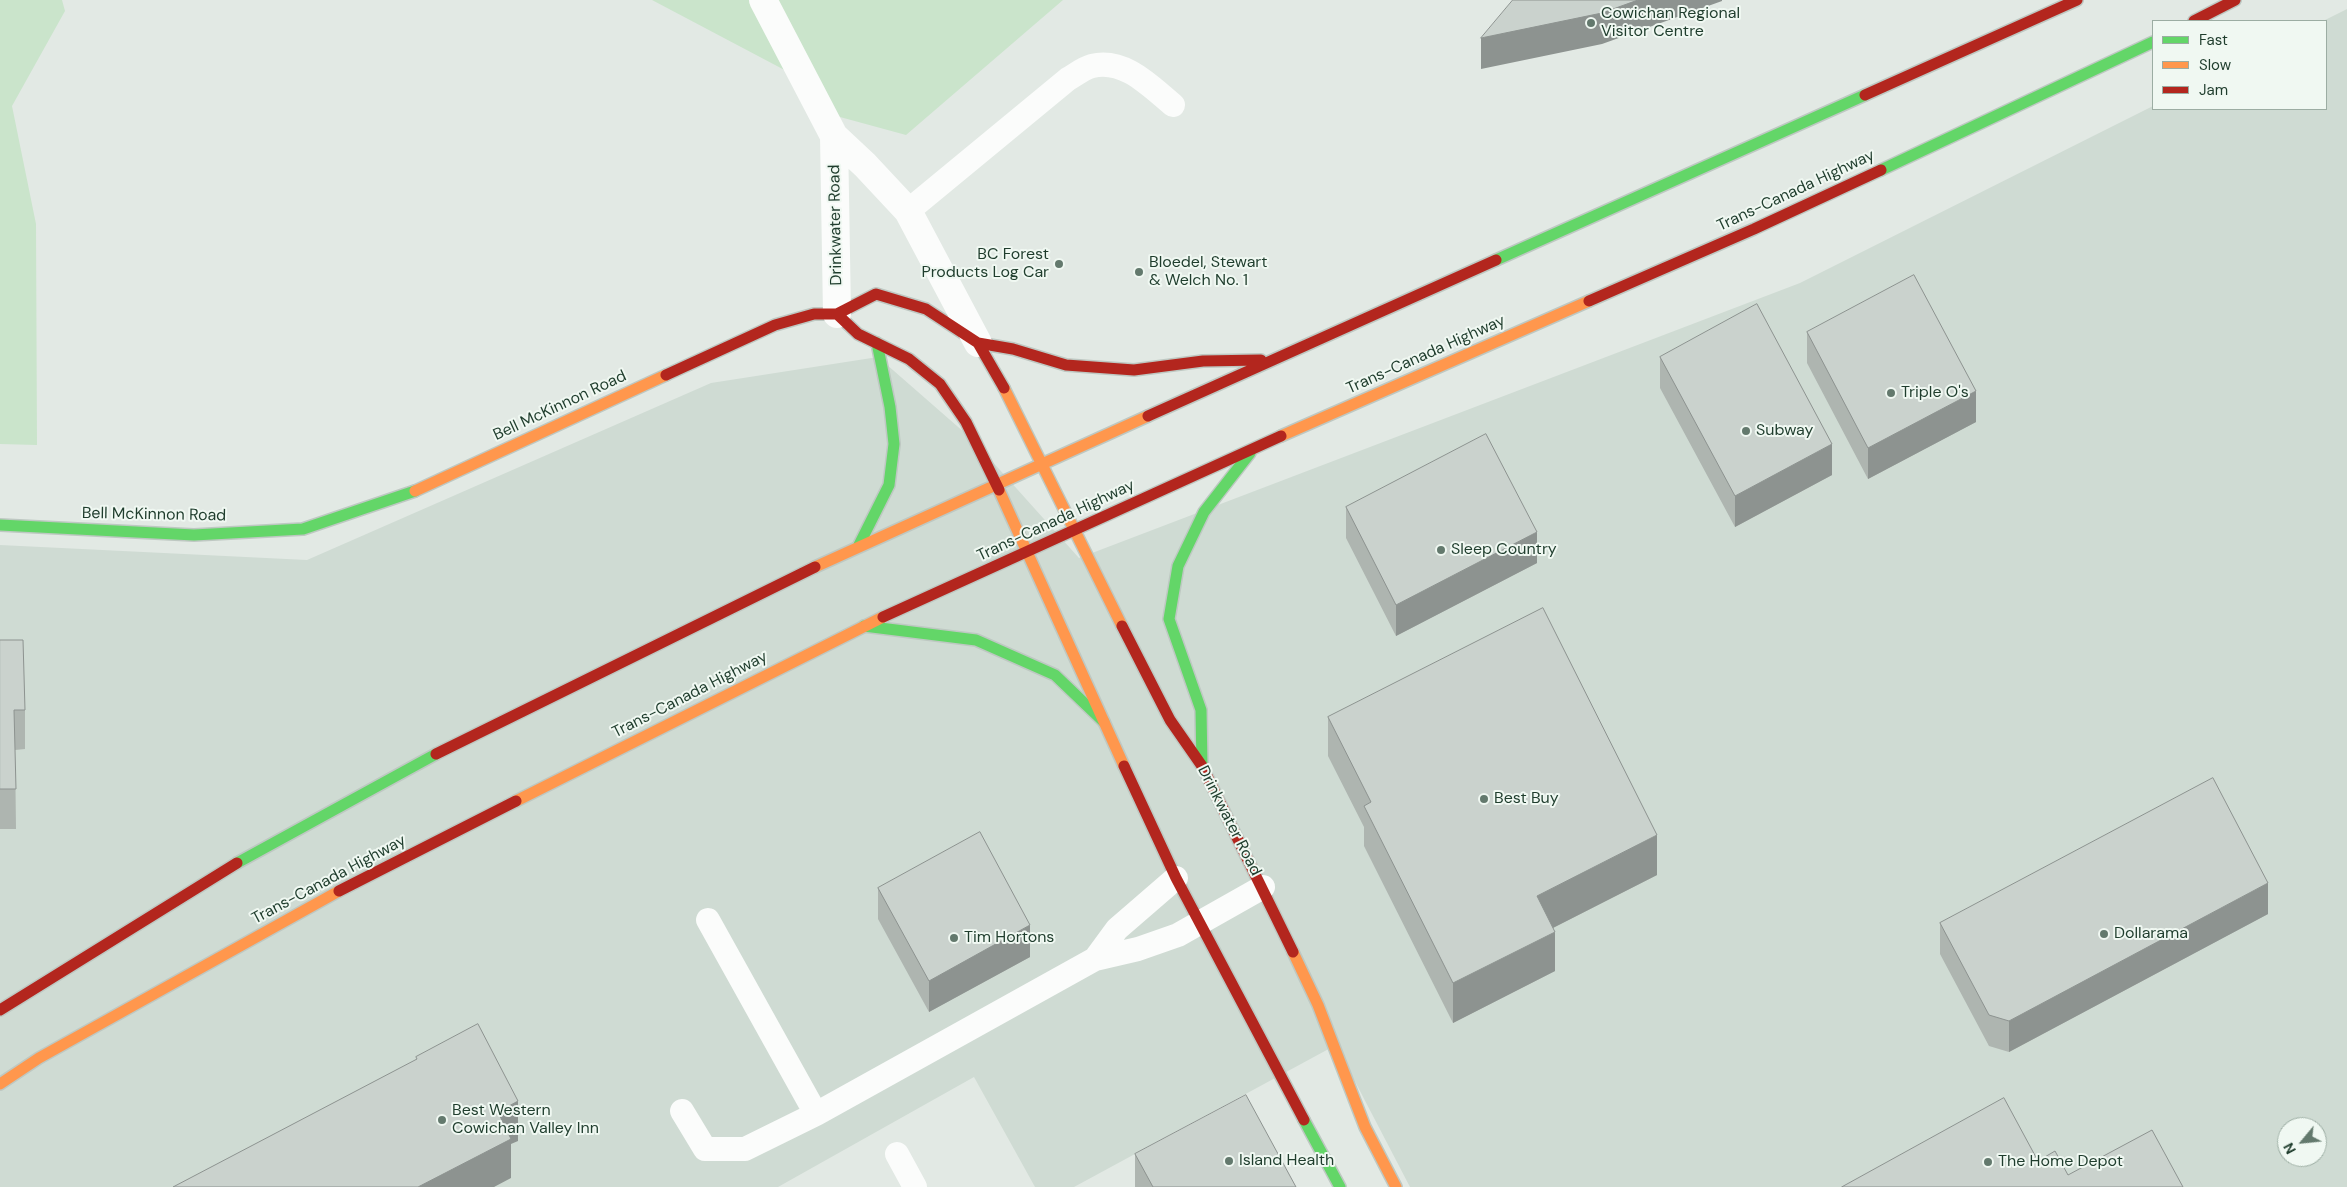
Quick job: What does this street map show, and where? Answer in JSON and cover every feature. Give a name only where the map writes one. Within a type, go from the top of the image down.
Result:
[{"type":"main road","points":[[0,1010],[221,872],[434,755],[859,546],[2077,0]]},
{"type":"main road","points":[[2196,20],[2235,0]]},
{"type":"main road","name":"Trans-Canada Highway","points":[[0,1084],[39,1058],[355,882],[864,626],[1074,532],[1254,448],[1754,229],[2152,42]]},
{"type":"main road","name":"Bell McKinnon Road","points":[[0,525],[194,535],[303,529],[404,496],[775,325],[814,314],[838,314],[876,294],[926,309],[978,343],[1002,383],[1040,465]]},
{"type":"main road","points":[[838,314],[858,334],[909,359],[940,384],[966,422],[997,485],[1176,878],[1340,1187]]},
{"type":"main road","points":[[859,546],[889,486],[894,444],[890,407],[877,343]]},
{"type":"main road","points":[[978,343],[1013,349],[1066,364],[1134,370],[1203,362],[1273,359]]},
{"type":"main road","points":[[1202,766],[1201,710],[1169,619],[1176,574],[1204,512],[1254,448]]},
{"type":"main road","name":"Drinkwater Road","points":[[1040,465],[1170,720],[1202,766],[1263,887],[1318,1005],[1365,1127],[1396,1187]]},
{"type":"main road","points":[[864,626],[976,640],[1055,675],[1104,722]]},
{"type":"street","name":"Drinkwater Road","points":[[763,0],[834,136],[865,164],[908,211],[978,343]]},
{"type":"street","name":"Drinkwater Road","points":[[834,136],[838,314]]},
{"type":"lane","points":[[908,211],[1068,80],[1091,66],[1116,66],[1135,74],[1174,105]]},
{"type":"lane","points":[[1095,959],[1117,929],[1176,878]]},
{"type":"lane","points":[[682,1111],[705,1149],[746,1149],[816,1114],[1095,959],[1138,949],[1178,935],[1263,887]]},
{"type":"lane","points":[[708,920],[816,1114]]},
{"type":"lane","points":[[897,1154],[915,1187]]},
{"type":"shaded area","points":[[2347,9],[2347,1187],[1410,1187],[1336,1045],[1074,1187],[1035,1187],[974,1077],[778,1187],[0,1187],[0,545],[307,560],[711,383],[878,357],[973,440],[1079,558],[1800,283],[2152,107],[2152,110],[2327,110],[2327,20],[2325,20]]},
{"type":"green space","points":[[0,0],[62,0],[65,11],[12,106],[36,224],[37,445],[0,444]]},
{"type":"green space","points":[[652,0],[1063,0],[906,135],[807,108],[794,75]]},
{"type":"building","points":[[1513,0],[1638,0],[1602,13],[1481,38]]},
{"type":"building","name":"Triple O's","points":[[1914,275],[1976,391],[1868,448],[1807,332]]},
{"type":"building","name":"Subway","points":[[1757,304],[1832,444],[1735,496],[1660,357]]},
{"type":"building","name":"Sleep Country","points":[[1486,434],[1537,532],[1396,605],[1346,507]]},
{"type":"building","name":"Best Buy","points":[[1543,608],[1657,835],[1537,896],[1555,932],[1453,983],[1364,806],[1371,802],[1328,717]]},
{"type":"building","points":[[0,640],[23,640],[25,710],[14,710],[16,789],[0,789]]},
{"type":"building","name":"Dollarama","points":[[2213,778],[2268,883],[2009,1021],[1989,1015],[1940,923]]},
{"type":"building","name":"Tim Hortons","points":[[980,832],[1030,925],[929,981],[878,888]]},
{"type":"building","points":[[478,1024],[518,1101],[498,1112],[511,1139],[418,1187],[173,1187],[417,1059],[416,1057]]},
{"type":"building","points":[[1246,1095],[1296,1187],[1153,1187],[1135,1154]]},
{"type":"building","points":[[2004,1098],[2038,1161],[2055,1151],[2068,1175],[2152,1130],[2183,1187],[1842,1187]]},
{"type":"traffic: fast","points":[[1881,170],[2152,42]]},
{"type":"traffic: fast","points":[[1496,260],[1865,95]]},
{"type":"traffic: fast","points":[[859,545],[889,485],[894,444],[890,407],[877,343]]},
{"type":"traffic: fast","points":[[1202,766],[1201,710],[1169,619],[1178,566],[1204,512],[1250,453]]},
{"type":"traffic: fast","points":[[0,525],[194,535],[303,529],[415,491]]},
{"type":"traffic: fast","points":[[864,626],[976,640],[1055,675],[1104,722]]},
{"type":"traffic: fast","points":[[237,863],[436,754]]},
{"type":"traffic: fast","points":[[1304,1120],[1340,1187]]},
{"type":"traffic: slow","points":[[1281,436],[1589,301]]},
{"type":"traffic: slow","points":[[415,491],[666,375]]},
{"type":"traffic: slow","points":[[1004,388],[1122,626]]},
{"type":"traffic: slow","points":[[815,567],[1148,416]]},
{"type":"traffic: slow","points":[[999,490],[1124,766]]},
{"type":"traffic: slow","points":[[516,801],[883,617]]},
{"type":"traffic: slow","points":[[0,1084],[39,1058],[339,891]]},
{"type":"traffic: slow","points":[[1293,952],[1318,1005],[1365,1127],[1396,1187]]},
{"type":"traffic: jam","points":[[1865,95],[2077,0]]},
{"type":"traffic: jam","points":[[2196,20],[2235,0]]},
{"type":"traffic: jam","points":[[1589,301],[1754,229],[1881,170]]},
{"type":"traffic: jam","points":[[1148,416],[1496,260]]},
{"type":"traffic: jam","points":[[666,375],[775,325],[814,314],[837,314],[876,294],[926,309],[978,343],[1004,388]]},
{"type":"traffic: jam","points":[[837,314],[858,334],[909,359],[940,384],[966,422],[999,490]]},
{"type":"traffic: jam","points":[[978,343],[1013,349],[1066,365],[1134,370],[1203,361],[1261,360]]},
{"type":"traffic: jam","points":[[883,617],[1281,436]]},
{"type":"traffic: jam","points":[[436,754],[815,567]]},
{"type":"traffic: jam","points":[[1122,626],[1170,720],[1202,766],[1293,952]]},
{"type":"traffic: jam","points":[[1124,766],[1176,878],[1304,1120]]},
{"type":"traffic: jam","points":[[339,891],[516,801]]},
{"type":"traffic: jam","points":[[0,1010],[237,863]]},
{"type":"place","name":"Cowichan Regional Visitor Centre","points":[[1591,23]]},
{"type":"place","name":"BC Forest Products Log Car","points":[[1059,264]]},
{"type":"place","name":"Bloedel, Stewart & Welch No. 1","points":[[1139,272]]},
{"type":"place","name":"Triple O's","points":[[1891,393]]},
{"type":"place","name":"Subway","points":[[1746,431]]},
{"type":"place","name":"Sleep Country","points":[[1441,550]]},
{"type":"place","name":"Best Buy","points":[[1484,799]]},
{"type":"place","name":"Dollarama","points":[[2104,934]]},
{"type":"place","name":"Tim Hortons","points":[[954,938]]},
{"type":"place","name":"Best Western Cowichan Valley Inn","points":[[442,1120]]},
{"type":"place","name":"Island Health","points":[[1229,1161]]},
{"type":"place","name":"The Home Depot","points":[[1988,1162]]}]
